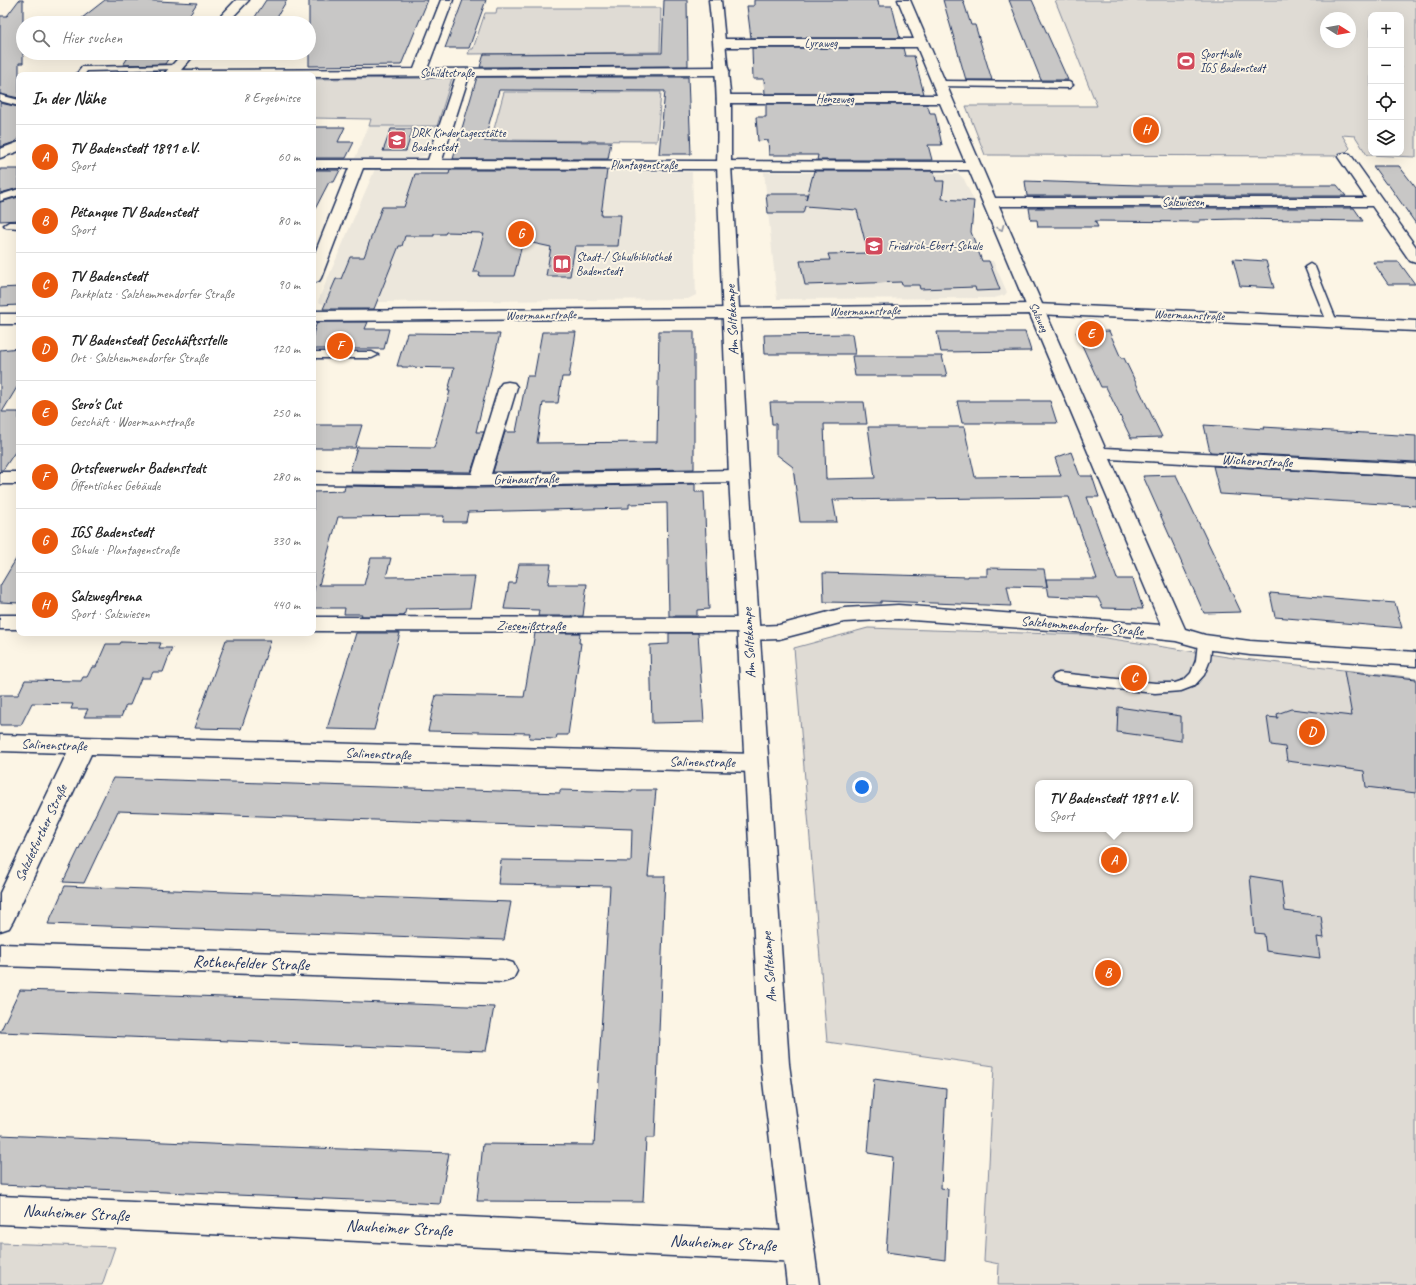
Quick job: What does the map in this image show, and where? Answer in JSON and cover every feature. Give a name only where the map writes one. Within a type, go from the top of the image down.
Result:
[{"type":"street","points":[[227,16],[243,0]]},
{"type":"street","points":[[419,73],[447,0]]},
{"type":"street","name":"Am Soltekampe","points":[[715,0],[723,71],[725,141],[724,165],[739,476],[775,1064],[803,1285]]},
{"type":"street","name":"Salzweg","points":[[904,0],[989,202],[1176,634]]},
{"type":"street","name":"Lyraweg","points":[[721,43],[922,43]]},
{"type":"street","points":[[172,72],[183,60]]},
{"type":"street","name":"Schildtstraße","points":[[316,73],[723,71]]},
{"type":"street","points":[[434,164],[464,73]]},
{"type":"street","name":"Henzeweg","points":[[724,98],[945,99]]},
{"type":"street","points":[[0,154],[16,147]]},
{"type":"street","points":[[1345,157],[1416,258]]},
{"type":"street","name":"Plantagenstraße","points":[[316,164],[974,166]]},
{"type":"street","points":[[316,270],[358,164]]},
{"type":"street","name":"Salzwiesen","points":[[989,202],[1377,202]]},
{"type":"street","name":"Woermannstraße","points":[[316,316],[1036,309],[1416,326]]},
{"type":"street","points":[[0,319],[16,319]]},
{"type":"street","points":[[480,480],[508,387]]},
{"type":"street","name":"Wichernstraße","points":[[1098,453],[1416,470]]},
{"type":"street","name":"Grünaustraße","points":[[316,478],[480,480],[739,476]]},
{"type":"street","points":[[0,478],[16,478]]},
{"type":"street","name":"Salzhemmendorfer Straße","points":[[748,629],[779,632],[844,615],[898,612],[1118,628],[1176,634],[1205,642],[1250,648],[1416,658]]},
{"type":"street","points":[[0,622],[16,622]]},
{"type":"street","name":"Ziesenißstraße","points":[[316,624],[748,629]]},
{"type":"street","name":"Salinenstraße","points":[[0,743],[756,763]]},
{"type":"street","name":"Salzdetfurther Straße","points":[[0,920],[83,746]]},
{"type":"street","name":"Rothenfelder Straße","points":[[0,955],[503,971]]},
{"type":"street","name":"Nauheimer Straße","points":[[0,1210],[799,1247]]},
{"type":"lane","points":[[83,72],[85,70],[172,72]]},
{"type":"lane","points":[[940,84],[1069,85]]},
{"type":"lane","points":[[0,98],[16,102]]},
{"type":"lane","points":[[0,198],[16,193]]},
{"type":"lane","points":[[0,202],[16,202]]},
{"type":"lane","points":[[1310,267],[1332,322]]},
{"type":"lane","points":[[316,355],[372,355]]},
{"type":"lane","points":[[1059,678],[1155,688],[1176,688],[1189,683],[1196,675],[1203,660],[1205,642]]},
{"type":"shaded area","name":"Sporthalle IGS Badenstedt","points":[[1055,0],[1416,0],[1416,157],[1392,156],[1404,156],[1404,12],[1368,12],[1368,155],[1355,136],[1342,135],[1350,148],[1342,156],[985,155],[966,106],[1097,106]]},
{"type":"shaded area","points":[[497,8],[661,8],[660,52],[468,54],[470,49],[473,49],[485,13],[496,13]]},
{"type":"shaded area","points":[[452,78],[437,126],[369,126],[371,119],[316,118],[316,79]]},
{"type":"shaded area","points":[[504,92],[661,92],[657,141],[491,140]]},
{"type":"shaded area","name":"DRK Kindertagesstätte Badenstedt","points":[[369,126],[437,126],[427,155],[417,158],[355,158]]},
{"type":"shaded area","points":[[375,169],[692,172],[696,295],[688,299],[377,302],[376,305],[322,304],[318,301]]},
{"type":"shaded area","name":"Friedrich-Ebert-Schule","points":[[764,172],[959,174],[964,179],[974,201],[964,213],[982,261],[993,261],[1007,292],[1005,295],[994,298],[777,299]]},
{"type":"shaded area","points":[[868,628],[1087,635],[1234,658],[1416,678],[1416,1285],[998,1285],[999,1264],[984,1261],[994,1066],[827,1042],[794,648]]},
{"type":"shaded area","points":[[0,1243],[115,1247],[102,1285],[0,1285]]},
{"type":"building","points":[[19,0],[23,0],[23,16],[16,16],[16,60],[23,60],[23,63],[19,63],[19,72],[16,72],[16,97],[0,94],[0,16],[7,16]]},
{"type":"building","points":[[105,0],[197,3],[189,16],[85,16]]},
{"type":"building","points":[[266,0],[287,0],[277,16],[256,16]]},
{"type":"building","points":[[309,0],[428,0],[401,65],[309,66],[309,60],[316,60],[316,16],[309,16]]},
{"type":"building","points":[[463,0],[486,0],[469,48],[445,48]]},
{"type":"building","points":[[664,0],[687,0],[688,66],[480,67],[484,54],[662,53]]},
{"type":"building","points":[[754,0],[878,0],[879,6],[892,6],[900,38],[751,38],[747,6],[754,6]]},
{"type":"building","points":[[943,0],[963,0],[971,25],[975,25],[992,80],[966,80]]},
{"type":"building","points":[[1009,0],[1032,0],[1068,80],[1041,80]]},
{"type":"building","points":[[752,48],[903,48],[905,56],[914,56],[924,94],[765,94],[764,79],[753,79]]},
{"type":"building","points":[[126,60],[168,60],[165,64],[123,65]]},
{"type":"building","points":[[160,71],[160,72],[118,72]]},
{"type":"building","points":[[477,77],[688,77],[691,154],[659,154],[665,91],[499,90],[484,141],[611,142],[608,159],[453,159]]},
{"type":"building","points":[[0,103],[16,106],[16,141],[0,147]]},
{"type":"building","points":[[766,104],[927,104],[930,113],[935,113],[942,145],[928,145],[932,160],[817,160],[818,155],[769,155],[768,140],[758,141],[756,117],[766,117]]},
{"type":"building","points":[[316,127],[345,127],[338,142],[354,142],[346,158],[316,158]]},
{"type":"building","points":[[391,129],[413,129],[406,151],[383,151]]},
{"type":"building","points":[[1373,166],[1399,166],[1416,188],[1416,224],[1388,184],[1386,184]]},
{"type":"building","points":[[0,169],[16,169],[16,189],[0,193]]},
{"type":"building","points":[[316,170],[340,170],[334,182],[329,182],[316,207]]},
{"type":"building","points":[[450,170],[607,170],[601,215],[621,215],[618,246],[575,246],[570,276],[546,276],[551,247],[523,241],[514,276],[479,276],[480,272],[473,272],[484,234],[446,232],[445,234],[434,234],[434,236],[405,236],[402,246],[399,246],[374,309],[323,309],[336,279],[341,279],[350,257],[364,257],[382,207],[404,207],[415,174],[449,174]]},
{"type":"building","name":"Friedrich-Ebert-Schule","points":[[814,171],[934,171],[936,181],[944,181],[942,199],[974,201],[971,232],[982,261],[989,261],[1000,290],[976,291],[975,287],[920,289],[919,285],[902,285],[901,282],[805,285],[800,261],[830,260],[828,254],[868,253],[857,210],[805,206],[803,213],[768,213],[766,194],[807,194],[806,200]]},
{"type":"building","points":[[1025,181],[1138,185],[1337,185],[1346,196],[1027,196]]},
{"type":"building","points":[[16,198],[16,220],[0,221],[0,202]]},
{"type":"building","points":[[1029,208],[1354,208],[1363,221],[1235,219],[1200,220],[1200,222],[1095,221],[1098,227],[1038,227],[1037,220],[1031,220]]},
{"type":"building","points":[[1233,259],[1266,261],[1274,288],[1240,286]]},
{"type":"building","points":[[1373,262],[1399,262],[1415,284],[1388,284]]},
{"type":"building","points":[[16,287],[16,305],[0,306],[0,288]]},
{"type":"building","points":[[317,322],[368,322],[365,329],[389,329],[384,349],[316,349]]},
{"type":"building","points":[[659,331],[694,331],[694,469],[493,472],[505,432],[516,432],[527,376],[534,376],[542,332],[576,332],[569,377],[562,377],[558,403],[543,403],[537,443],[657,442]]},
{"type":"building","points":[[1109,331],[1121,358],[1124,358],[1162,437],[1131,438],[1106,387],[1101,387],[1076,332]]},
{"type":"building","points":[[937,332],[1025,332],[1031,351],[941,352]]},
{"type":"building","points":[[407,333],[500,334],[476,432],[484,432],[471,472],[350,471],[357,447],[434,448],[450,391],[448,391],[454,368],[397,366]]},
{"type":"building","points":[[852,334],[855,354],[765,354],[764,335]]},
{"type":"building","points":[[16,348],[16,389],[2,412],[16,412],[16,450],[3,470],[0,470],[0,350]]},
{"type":"building","points":[[852,356],[942,356],[947,376],[855,376]]},
{"type":"building","points":[[957,401],[1050,401],[1057,423],[962,423]]},
{"type":"building","points":[[770,402],[864,402],[867,424],[824,424],[826,479],[875,478],[868,427],[964,427],[975,477],[1061,476],[1055,458],[1071,452],[1080,476],[1092,476],[1099,497],[1087,497],[1117,579],[1133,579],[1143,609],[1103,608],[1098,598],[1049,596],[1046,579],[1097,579],[1069,497],[833,500],[837,522],[800,522],[793,467],[776,454],[776,424],[772,424]]},
{"type":"building","points":[[316,425],[362,425],[355,448],[316,448]]},
{"type":"building","points":[[1204,425],[1416,436],[1416,462],[1210,452]]},
{"type":"building","points":[[1213,466],[1416,477],[1416,506],[1220,494]]},
{"type":"building","points":[[1176,475],[1241,612],[1204,613],[1143,476]]},
{"type":"building","points":[[695,484],[695,492],[704,492],[709,609],[697,610],[697,616],[669,616],[667,503],[629,504],[629,508],[468,512],[466,522],[443,522],[444,516],[338,517],[319,585],[364,585],[371,558],[391,558],[386,577],[475,576],[470,608],[406,609],[404,616],[361,616],[362,614],[344,614],[345,608],[316,608],[316,492],[344,491],[345,486],[480,488]]},
{"type":"building","points":[[16,559],[16,603],[0,602],[0,586]]},
{"type":"building","points":[[519,564],[551,564],[548,584],[587,584],[583,616],[538,616],[539,610],[504,609],[509,583],[515,583]]},
{"type":"building","points":[[987,568],[1044,569],[1047,587],[1007,586],[1011,606],[881,601],[881,603],[824,602],[823,573],[968,577],[987,576]]},
{"type":"building","points":[[1270,593],[1395,603],[1402,628],[1275,617]]},
{"type":"building","points":[[356,633],[400,633],[374,730],[327,729]]},
{"type":"building","points":[[535,633],[580,633],[579,643],[581,643],[568,735],[557,735],[556,739],[529,738],[530,733],[428,731],[436,695],[524,697]]},
{"type":"building","points":[[669,633],[698,633],[704,722],[652,723],[650,645],[669,644]]},
{"type":"building","points":[[226,640],[271,640],[241,729],[194,728]]},
{"type":"building","points":[[121,642],[161,643],[159,648],[172,648],[163,672],[153,672],[150,678],[141,678],[130,705],[126,705],[121,717],[84,717],[88,709],[71,709],[73,704],[32,703],[21,725],[0,725],[0,695],[18,695],[25,680],[81,681],[83,677],[87,677],[92,667],[96,667],[106,644],[120,644]]},
{"type":"building","points":[[1344,671],[1416,679],[1416,793],[1366,787],[1364,771],[1287,761],[1285,747],[1271,745],[1267,717],[1278,718],[1277,714],[1291,709],[1352,716]]},
{"type":"building","points":[[1118,707],[1181,716],[1181,741],[1117,732]]},
{"type":"building","points":[[113,778],[560,793],[560,790],[632,792],[632,790],[656,790],[648,876],[665,876],[655,1138],[646,1138],[643,1202],[477,1201],[483,1144],[594,1145],[610,886],[498,884],[501,860],[631,862],[632,829],[118,811],[84,883],[63,882]]},
{"type":"building","points":[[1250,876],[1281,881],[1285,911],[1321,916],[1324,938],[1317,937],[1320,958],[1266,951],[1264,934],[1255,933]]},
{"type":"building","points":[[65,886],[511,902],[504,940],[48,924]]},
{"type":"building","points":[[20,990],[494,1007],[486,1051],[0,1032]]},
{"type":"building","points":[[874,1079],[946,1089],[941,1188],[948,1189],[945,1260],[886,1252],[893,1157],[868,1153]]},
{"type":"building","points":[[0,1135],[449,1153],[440,1204],[0,1185]]},
{"type":"place","name":"Sporthalle IGS Badenstedt","points":[[1186,61]]},
{"type":"place","name":"SalzwegArena","points":[[1146,130]]},
{"type":"place","name":"DRK Kindertagesstätte Badenstedt","points":[[397,140]]},
{"type":"place","name":"IGS Badenstedt","points":[[521,234]]},
{"type":"place","name":"Friedrich-Ebert-Schule","points":[[874,246]]},
{"type":"place","name":"Stadt-/ Schulbibliothek Badenstedt","points":[[562,264]]},
{"type":"place","name":"Sero's Cut","points":[[1091,334]]},
{"type":"place","name":"Ortsfeuerwehr Badenstedt","points":[[340,346]]},
{"type":"place","name":"TV Badenstedt","points":[[1134,678]]},
{"type":"place","name":"TV Badenstedt Geschäftsstelle","points":[[1312,732]]},
{"type":"place","name":"TV Badenstedt 1891 e.V.","points":[[1114,860]]},
{"type":"place","name":"Pétanque TV Badenstedt","points":[[1108,973]]}]
